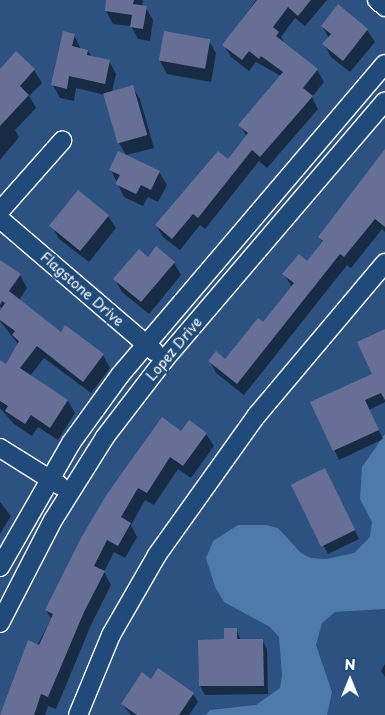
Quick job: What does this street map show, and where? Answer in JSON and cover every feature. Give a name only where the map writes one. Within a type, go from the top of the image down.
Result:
[{"type":"street","points":[[377,0],[385,7]]},
{"type":"street","name":"Lopez Drive","points":[[0,567],[49,479],[94,411],[146,344],[385,64]]},
{"type":"street","name":"Lopez Drive","points":[[0,623],[70,492],[105,437],[164,360],[385,101]]},
{"type":"street","points":[[0,211],[62,141]]},
{"type":"street","name":"Flagstone Drive","points":[[0,218],[164,360]]},
{"type":"street","points":[[78,715],[111,635],[157,555],[257,415],[385,262]]},
{"type":"street","points":[[0,448],[70,492]]},
{"type":"water","points":[[385,434],[385,609],[335,612],[322,623],[316,645],[332,692],[327,715],[206,715],[210,710],[256,705],[280,688],[282,675],[279,637],[270,627],[224,602],[215,587],[206,558],[213,541],[238,525],[266,525],[278,528],[301,553],[311,558],[326,559],[354,553],[370,537],[372,522],[360,499],[362,467]]},
{"type":"building","points":[[106,0],[134,0],[133,4],[147,6],[143,29],[130,27],[132,15],[105,11]]},
{"type":"building","points":[[257,0],[311,0],[298,16],[288,7],[273,27],[279,32],[276,36],[318,69],[303,88],[313,96],[260,157],[252,150],[198,218],[193,214],[172,239],[155,225],[218,151],[228,159],[248,133],[238,125],[283,72],[261,56],[259,59],[249,51],[242,60],[222,45]]},
{"type":"building","points":[[338,4],[368,29],[343,61],[322,44],[331,34],[321,26]]},
{"type":"building","points":[[63,31],[75,34],[72,46],[88,50],[87,55],[110,60],[105,84],[69,76],[67,89],[51,85]]},
{"type":"building","points":[[164,31],[210,39],[205,69],[159,61]]},
{"type":"building","points":[[16,51],[35,69],[20,86],[29,95],[0,126],[0,69]]},
{"type":"building","points":[[133,85],[147,135],[118,144],[103,94]]},
{"type":"building","points":[[385,149],[385,227],[375,219],[344,257],[340,254],[237,384],[208,361],[216,351],[225,359],[258,318],[263,322],[294,283],[282,274],[299,254],[307,261],[323,241],[318,237]]},
{"type":"building","points":[[118,151],[160,171],[151,190],[141,185],[136,194],[115,184],[120,175],[109,170]]},
{"type":"building","points":[[78,190],[109,215],[80,251],[49,226]]},
{"type":"building","points":[[156,246],[175,262],[141,302],[113,279],[139,249],[148,257]]},
{"type":"building","points":[[0,260],[21,274],[9,291],[61,332],[65,325],[104,354],[83,382],[37,346],[20,368],[68,400],[50,428],[31,415],[25,424],[5,411],[8,406],[0,401],[0,360],[6,364],[19,341],[12,335],[15,331],[0,320],[0,311],[5,303],[2,301],[0,305]]},
{"type":"building","points":[[385,329],[385,400],[381,393],[365,400],[379,430],[333,451],[310,402],[372,374],[357,342]]},
{"type":"building","points":[[162,417],[181,431],[189,420],[207,433],[183,466],[170,457],[147,493],[138,488],[121,517],[131,523],[118,546],[107,540],[94,566],[105,571],[84,612],[48,697],[41,694],[34,715],[0,715],[28,640],[39,645],[53,614],[45,610],[81,538],[107,494]]},
{"type":"building","points":[[325,468],[355,530],[321,547],[291,485]]},
{"type":"building","points":[[224,628],[237,628],[237,639],[263,639],[264,686],[199,686],[198,640],[224,639]]},
{"type":"building","points":[[158,668],[194,693],[179,715],[137,715],[121,704],[142,672],[151,679]]}]
